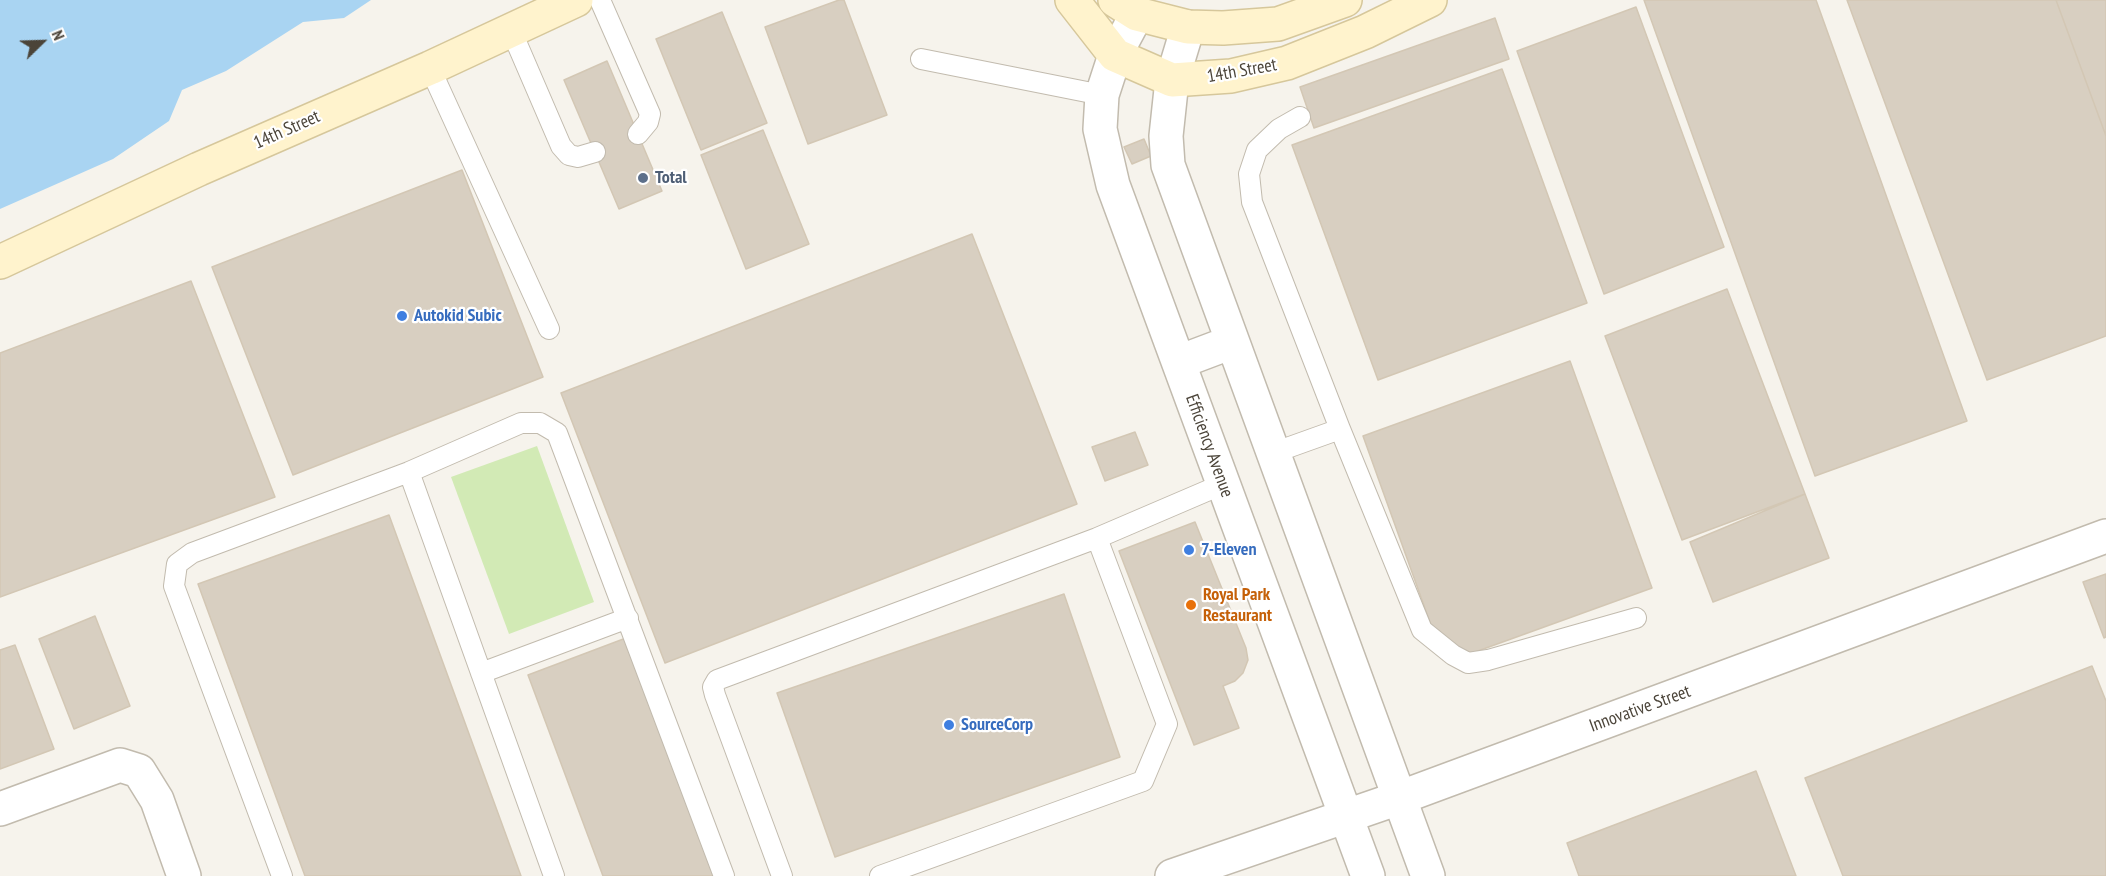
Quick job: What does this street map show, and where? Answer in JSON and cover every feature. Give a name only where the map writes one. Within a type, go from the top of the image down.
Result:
[{"type":"main road","name":"14th Street","points":[[0,262],[199,169],[430,68],[576,0]]},
{"type":"main road","name":"14th Street","points":[[1072,0],[1115,55],[1172,80],[1231,76],[1287,63],[1365,32],[1430,0]]},
{"type":"main road","points":[[1126,7],[1188,27],[1224,28],[1278,24],[1345,0]]},
{"type":"street","name":"Efficiency Avenue","points":[[1126,7],[1115,55],[1102,95],[1100,129],[1113,185],[1368,876]]},
{"type":"street","points":[[1188,27],[1172,80],[1166,136],[1168,165],[1428,876]]},
{"type":"street","points":[[1179,362],[1232,342]]},
{"type":"street","name":"Innovative Street","points":[[1172,876],[1399,798],[2106,536]]},
{"type":"street","points":[[0,808],[120,765],[139,771],[157,800],[184,876]]},
{"type":"lane","points":[[600,0],[650,114],[648,122],[638,134]]},
{"type":"lane","points":[[511,30],[561,146],[569,155],[578,157],[595,152]]},
{"type":"lane","points":[[921,59],[1102,95]]},
{"type":"lane","points":[[430,68],[549,329]]},
{"type":"lane","points":[[1300,117],[1279,129],[1257,150],[1249,174],[1252,202],[1340,429],[1422,630],[1453,655],[1468,663],[1488,660],[1636,618]]},
{"type":"lane","points":[[282,876],[174,586],[177,564],[192,553],[409,472],[521,423],[540,423],[557,433],[724,876]]},
{"type":"lane","points":[[1273,453],[1340,429]]},
{"type":"lane","points":[[409,472],[554,876]]},
{"type":"lane","points":[[782,876],[715,695],[713,687],[717,680],[1097,538],[1223,484]]},
{"type":"lane","points":[[880,876],[1143,781],[1167,724],[1097,538]]},
{"type":"lane","points":[[481,674],[628,618]]},
{"type":"green space","points":[[537,446],[594,602],[509,634],[451,477]]},
{"type":"water","points":[[0,0],[371,0],[344,18],[303,22],[226,71],[182,90],[169,121],[113,159],[0,209]]},
{"type":"building","points":[[844,0],[887,115],[808,144],[765,27]]},
{"type":"building","points":[[1644,0],[1816,0],[1967,421],[1815,476]]},
{"type":"building","points":[[1847,0],[2056,0],[2106,136],[2106,336],[1987,380]]},
{"type":"building","points":[[2056,0],[2106,0],[2106,136]]},
{"type":"building","points":[[1636,7],[1724,247],[1604,294],[1517,51]]},
{"type":"building","points":[[722,12],[767,123],[701,150],[656,39]]},
{"type":"building","points":[[1495,18],[1509,59],[1314,128],[1300,87]]},
{"type":"building","points":[[607,61],[662,191],[619,209],[564,80]]},
{"type":"building","points":[[1502,69],[1587,303],[1378,380],[1292,145]]},
{"type":"building","points":[[763,130],[809,244],[746,269],[701,155]]},
{"type":"building","points":[[1144,139],[1151,156],[1132,164],[1124,147]]},
{"type":"building","points":[[462,170],[543,377],[293,475],[212,267]]},
{"type":"building","points":[[972,234],[1077,504],[665,663],[561,393]]},
{"type":"building","points":[[191,281],[275,497],[0,597],[0,353]]},
{"type":"building","points":[[1727,289],[1805,494],[1682,540],[1605,336]]},
{"type":"building","points":[[1570,361],[1652,588],[1464,656],[1436,639],[1363,436]]},
{"type":"building","points":[[1135,432],[1148,465],[1105,481],[1092,447]]},
{"type":"building","points":[[1805,494],[1829,558],[1713,602],[1690,542]]},
{"type":"building","points":[[389,515],[521,876],[305,876],[198,584]]},
{"type":"building","points":[[1195,522],[1246,648],[1248,660],[1243,673],[1235,681],[1223,686],[1239,728],[1194,745],[1119,551]]},
{"type":"building","points":[[2106,574],[2106,637],[2104,638],[2083,582]]},
{"type":"building","name":"SourceCorp","points":[[1064,594],[1120,757],[835,857],[777,693]]},
{"type":"building","points":[[95,616],[130,706],[74,729],[39,639]]},
{"type":"building","points":[[626,638],[714,876],[603,876],[528,675]]},
{"type":"building","points":[[15,645],[54,749],[0,769],[0,650]]},
{"type":"building","points":[[2092,666],[2106,701],[2106,876],[1843,876],[1805,778]]},
{"type":"building","points":[[1756,771],[1796,876],[1579,876],[1567,843]]},
{"type":"place","name":"Total","points":[[643,178]]},
{"type":"place","name":"Autokid Subic","points":[[402,316]]},
{"type":"place","name":"7-Eleven","points":[[1189,550]]},
{"type":"place","name":"Royal Park Restaurant","points":[[1191,605]]},
{"type":"place","name":"SourceCorp","points":[[949,725]]}]
